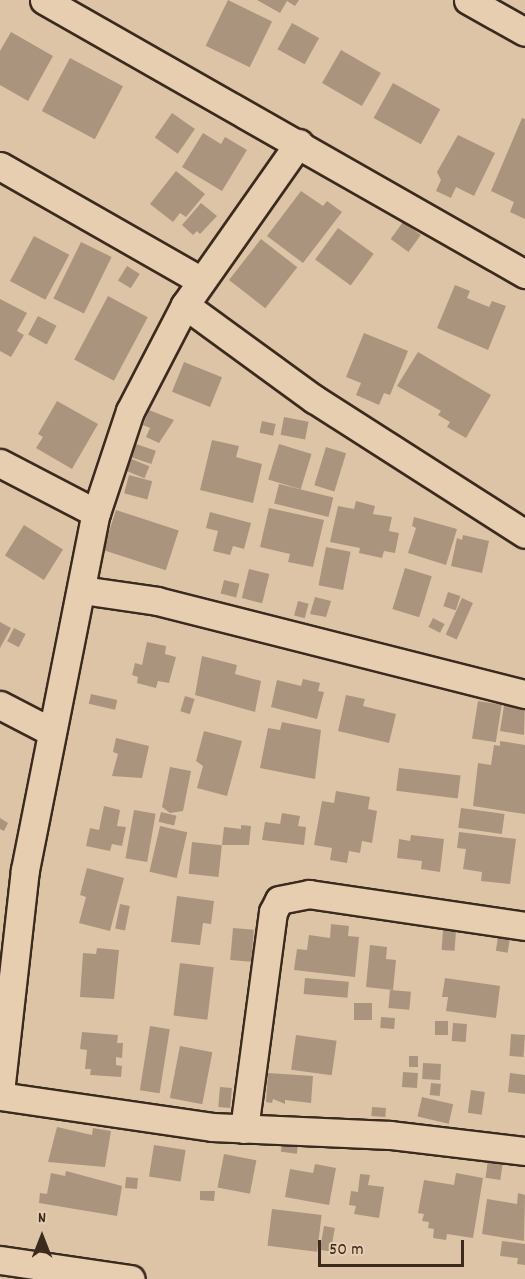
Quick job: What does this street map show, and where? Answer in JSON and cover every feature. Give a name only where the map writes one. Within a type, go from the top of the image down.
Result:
[{"type":"street","points":[[44,0],[299,143],[525,274]]},
{"type":"street","points":[[468,0],[525,32]]},
{"type":"street","points":[[299,143],[185,305],[130,411],[96,513],[82,590],[50,731],[7,943],[0,1094],[244,1129],[390,1135],[525,1151]]},
{"type":"street","points":[[0,166],[201,280]]},
{"type":"street","points":[[185,305],[314,399],[525,534]]},
{"type":"street","points":[[0,464],[96,513]]},
{"type":"street","points":[[82,590],[157,601],[525,694]]},
{"type":"street","points":[[0,705],[50,731]]},
{"type":"street","points":[[244,1129],[273,912],[279,900],[309,894],[525,926]]},
{"type":"street","points":[[0,1260],[131,1279]]},
{"type":"building","points":[[228,0],[272,21],[250,67],[206,46]]},
{"type":"building","points":[[257,0],[299,0],[295,6],[287,1],[280,13]]},
{"type":"building","points":[[292,23],[319,38],[305,64],[277,49]]},
{"type":"building","points":[[11,32],[53,56],[28,101],[0,85],[0,51]]},
{"type":"building","points":[[341,50],[381,73],[362,106],[322,83]]},
{"type":"building","points":[[70,58],[123,86],[95,139],[42,111]]},
{"type":"building","points":[[393,83],[440,109],[421,144],[374,118]]},
{"type":"building","points":[[172,113],[195,129],[178,154],[155,138]]},
{"type":"building","points":[[522,118],[525,119],[525,219],[510,212],[514,202],[491,191]]},
{"type":"building","points":[[203,133],[221,144],[225,137],[247,150],[222,191],[182,167]]},
{"type":"building","points":[[458,135],[495,153],[474,196],[456,187],[451,198],[436,191],[441,180],[437,172]]},
{"type":"building","points":[[176,171],[205,194],[186,217],[180,213],[173,222],[150,204]]},
{"type":"building","points":[[301,191],[323,206],[327,201],[342,212],[303,263],[267,236]]},
{"type":"building","points":[[201,203],[217,216],[200,234],[197,231],[193,235],[182,225]]},
{"type":"building","points":[[403,222],[421,235],[408,252],[391,239]]},
{"type":"building","points":[[338,228],[374,254],[351,285],[315,260]]},
{"type":"building","points":[[34,236],[69,255],[45,300],[10,281]]},
{"type":"building","points":[[261,239],[297,267],[265,308],[229,280]]},
{"type":"building","points":[[81,242],[112,257],[84,314],[53,299]]},
{"type":"building","points":[[127,266],[140,274],[131,288],[118,280]]},
{"type":"building","points":[[455,285],[470,291],[467,298],[489,307],[492,301],[506,306],[488,350],[437,328]]},
{"type":"building","points":[[108,296],[148,317],[114,381],[74,360]]},
{"type":"building","points":[[0,299],[27,313],[17,331],[24,335],[11,357],[0,351]]},
{"type":"building","points":[[38,316],[57,326],[47,344],[28,335]]},
{"type":"building","points":[[364,333],[408,351],[390,395],[384,393],[379,405],[356,395],[361,383],[346,377]]},
{"type":"building","points":[[418,352],[491,395],[466,438],[447,427],[450,422],[438,415],[441,411],[397,386]]},
{"type":"building","points":[[184,362],[222,377],[210,407],[172,392]]},
{"type":"building","points":[[57,401],[98,424],[72,469],[36,448],[43,437],[38,434]]},
{"type":"building","points":[[149,410],[174,420],[159,443],[146,437],[150,428],[143,425]]},
{"type":"building","points":[[284,417],[309,422],[305,439],[281,435]]},
{"type":"building","points":[[262,421],[276,424],[273,436],[260,433]]},
{"type":"building","points":[[212,440],[239,446],[236,457],[262,464],[253,503],[200,490]]},
{"type":"building","points":[[136,444],[156,451],[151,464],[131,457]]},
{"type":"building","points":[[279,444],[312,454],[301,489],[268,479]]},
{"type":"building","points":[[326,447],[346,453],[334,491],[314,485]]},
{"type":"building","points":[[129,458],[149,466],[145,478],[124,470]]},
{"type":"building","points":[[129,475],[152,481],[147,500],[124,493]]},
{"type":"building","points":[[279,484],[333,498],[328,517],[274,503]]},
{"type":"building","points":[[356,501],[375,506],[373,514],[392,517],[389,531],[399,533],[395,553],[384,551],[382,558],[359,553],[360,548],[330,542],[338,506],[354,509]]},
{"type":"building","points":[[269,508],[324,520],[313,567],[288,562],[290,554],[260,547]]},
{"type":"building","points":[[116,510],[179,530],[166,570],[103,550]]},
{"type":"building","points":[[210,512],[251,523],[244,549],[233,546],[230,555],[213,551],[218,531],[206,528]]},
{"type":"building","points":[[414,517],[457,529],[446,565],[408,553],[416,528],[412,526]]},
{"type":"building","points":[[24,525],[63,549],[44,580],[5,556]]},
{"type":"building","points":[[463,535],[489,541],[482,573],[451,566],[457,538],[462,540]]},
{"type":"building","points":[[326,547],[351,552],[343,590],[319,585]]},
{"type":"building","points":[[405,568],[432,576],[419,617],[392,609]]},
{"type":"building","points":[[249,569],[269,574],[262,603],[242,598]]},
{"type":"building","points":[[224,580],[240,584],[236,597],[221,594]]},
{"type":"building","points":[[448,592],[460,596],[456,610],[443,606]]},
{"type":"building","points":[[315,597],[331,601],[326,617],[310,614]]},
{"type":"building","points":[[462,598],[473,603],[457,639],[446,635]]},
{"type":"building","points":[[298,601],[309,604],[305,618],[294,615]]},
{"type":"building","points":[[433,618],[445,624],[440,633],[428,627]]},
{"type":"building","points":[[0,622],[11,628],[0,648]]},
{"type":"building","points":[[14,628],[26,634],[19,647],[7,641]]},
{"type":"building","points":[[147,642],[166,646],[165,654],[176,657],[169,683],[158,681],[156,688],[137,683],[138,677],[132,675],[135,663],[142,665]]},
{"type":"building","points":[[202,656],[237,665],[235,674],[261,681],[255,712],[195,695]]},
{"type":"building","points":[[303,679],[320,683],[318,691],[324,692],[317,719],[271,707],[277,680],[301,686]]},
{"type":"building","points":[[91,694],[117,700],[115,710],[89,704]]},
{"type":"building","points":[[346,695],[365,699],[363,706],[396,714],[389,743],[338,731]]},
{"type":"building","points":[[185,696],[195,699],[190,714],[180,711]]},
{"type":"building","points":[[505,699],[525,702],[524,735],[500,731]]},
{"type":"building","points":[[478,701],[502,705],[496,742],[472,739]]},
{"type":"building","points":[[282,722],[321,730],[315,779],[260,768],[268,728],[280,730]]},
{"type":"building","points":[[204,731],[242,741],[227,796],[197,788],[203,766],[196,761]]},
{"type":"building","points":[[116,738],[149,746],[142,778],[112,776],[118,754],[113,752]]},
{"type":"building","points":[[500,741],[525,745],[525,814],[473,806],[478,763],[491,765],[494,745],[500,746]]},
{"type":"building","points":[[170,767],[191,771],[183,811],[170,813],[162,807]]},
{"type":"building","points":[[399,768],[461,776],[458,798],[396,791]]},
{"type":"building","points":[[336,791],[370,797],[368,809],[377,811],[372,843],[362,841],[360,853],[349,851],[347,863],[330,860],[332,848],[314,845],[322,801],[334,803]]},
{"type":"building","points":[[104,806],[120,810],[117,826],[126,827],[122,846],[112,844],[110,851],[86,846],[90,828],[99,830]]},
{"type":"building","points":[[461,808],[505,814],[502,834],[458,828]]},
{"type":"building","points":[[134,810],[156,814],[147,862],[125,858]]},
{"type":"building","points":[[161,812],[177,816],[174,826],[159,822]]},
{"type":"building","points":[[282,813],[300,816],[298,826],[306,827],[304,845],[262,840],[265,822],[280,824]]},
{"type":"building","points":[[0,818],[8,823],[4,831],[0,829]]},
{"type":"building","points":[[241,825],[251,826],[249,845],[222,845],[224,827],[241,829]]},
{"type":"building","points":[[160,826],[187,832],[177,878],[149,872]]},
{"type":"building","points":[[459,832],[516,839],[510,884],[481,881],[482,872],[463,869],[466,849],[457,848]]},
{"type":"building","points":[[411,835],[444,839],[440,872],[421,869],[422,861],[397,858],[399,839],[410,841]]},
{"type":"building","points":[[192,842],[222,845],[218,877],[189,874]]},
{"type":"building","points":[[87,868],[124,878],[110,931],[79,923],[86,897],[80,895]]},
{"type":"building","points":[[177,896],[214,901],[211,924],[203,923],[200,945],[171,942]]},
{"type":"building","points":[[120,904],[130,906],[125,930],[115,929]]},
{"type":"building","points":[[331,924],[349,926],[348,936],[359,937],[355,977],[294,970],[297,949],[307,950],[309,935],[330,938]]},
{"type":"building","points":[[233,928],[254,930],[251,962],[230,960]]},
{"type":"building","points":[[443,930],[456,931],[455,951],[442,950]]},
{"type":"building","points":[[498,937],[510,939],[508,953],[496,951]]},
{"type":"building","points":[[370,945],[387,947],[386,959],[396,960],[393,990],[366,987]]},
{"type":"building","points":[[97,948],[119,950],[114,999],[80,997],[83,953],[96,954]]},
{"type":"building","points":[[180,963],[214,967],[207,1020],[174,1016]]},
{"type":"building","points":[[305,978],[349,982],[347,998],[304,994]]},
{"type":"building","points":[[445,978],[500,986],[496,1018],[446,1011],[448,997],[442,997]]},
{"type":"building","points":[[390,990],[411,992],[409,1010],[388,1008]]},
{"type":"building","points":[[354,1003],[372,1003],[372,1020],[354,1020]]},
{"type":"building","points":[[381,1017],[395,1018],[394,1029],[380,1028]]},
{"type":"building","points":[[435,1021],[448,1021],[448,1035],[435,1035]]},
{"type":"building","points":[[453,1023],[467,1024],[466,1042],[452,1041]]},
{"type":"building","points":[[150,1026],[170,1029],[160,1093],[140,1090]]},
{"type":"building","points":[[82,1032],[118,1035],[117,1043],[123,1043],[122,1058],[116,1057],[116,1065],[122,1066],[121,1077],[90,1075],[91,1069],[85,1069],[87,1050],[80,1049]]},
{"type":"building","points":[[511,1034],[525,1035],[523,1057],[509,1056]]},
{"type":"building","points":[[296,1035],[337,1041],[332,1075],[291,1070]]},
{"type":"building","points":[[180,1046],[212,1052],[202,1104],[170,1098]]},
{"type":"building","points":[[409,1056],[418,1056],[418,1067],[409,1067]]},
{"type":"building","points":[[423,1063],[441,1064],[440,1080],[422,1079]]},
{"type":"building","points":[[403,1072],[418,1073],[417,1088],[402,1087]]},
{"type":"building","points":[[268,1073],[313,1076],[311,1103],[285,1100],[285,1104],[273,1099],[272,1103],[266,1102]]},
{"type":"building","points":[[510,1073],[525,1075],[525,1094],[508,1092]]},
{"type":"building","points":[[431,1083],[441,1084],[440,1096],[430,1095]]},
{"type":"building","points":[[220,1087],[232,1088],[230,1108],[218,1107]]},
{"type":"building","points":[[471,1090],[485,1092],[482,1115],[468,1113]]},
{"type":"building","points":[[422,1097],[453,1104],[449,1124],[418,1116]]},
{"type":"building","points":[[372,1107],[386,1108],[385,1117],[371,1116]]},
{"type":"building","points":[[57,1127],[92,1135],[93,1128],[111,1131],[105,1167],[48,1162]]},
{"type":"building","points":[[283,1135],[299,1137],[297,1154],[281,1152]]},
{"type":"building","points":[[154,1145],[186,1150],[181,1182],[149,1177]]},
{"type":"building","points":[[224,1154],[256,1160],[250,1194],[218,1187]]},
{"type":"building","points":[[488,1160],[503,1162],[500,1180],[485,1178]]},
{"type":"building","points":[[315,1164],[336,1168],[329,1205],[285,1197],[290,1169],[313,1173]]},
{"type":"building","points":[[66,1171],[122,1186],[117,1216],[39,1203],[40,1193],[47,1194],[51,1173],[65,1176]]},
{"type":"building","points":[[456,1173],[483,1178],[473,1238],[447,1234],[446,1240],[433,1238],[434,1229],[428,1228],[429,1222],[422,1221],[424,1214],[418,1213],[424,1180],[454,1185]]},
{"type":"building","points":[[360,1174],[370,1175],[368,1185],[384,1187],[379,1218],[354,1214],[356,1206],[349,1205],[351,1191],[358,1192]]},
{"type":"building","points":[[126,1177],[138,1178],[137,1189],[125,1188]]},
{"type":"building","points":[[200,1191],[215,1191],[214,1201],[200,1200]]},
{"type":"building","points":[[518,1193],[525,1195],[524,1241],[482,1234],[487,1199],[517,1204]]},
{"type":"building","points":[[272,1209],[322,1215],[317,1252],[267,1246]]},
{"type":"building","points":[[324,1226],[335,1228],[331,1252],[320,1250]]},
{"type":"building","points":[[502,1241],[525,1244],[525,1265],[517,1264],[518,1258],[500,1256]]}]
